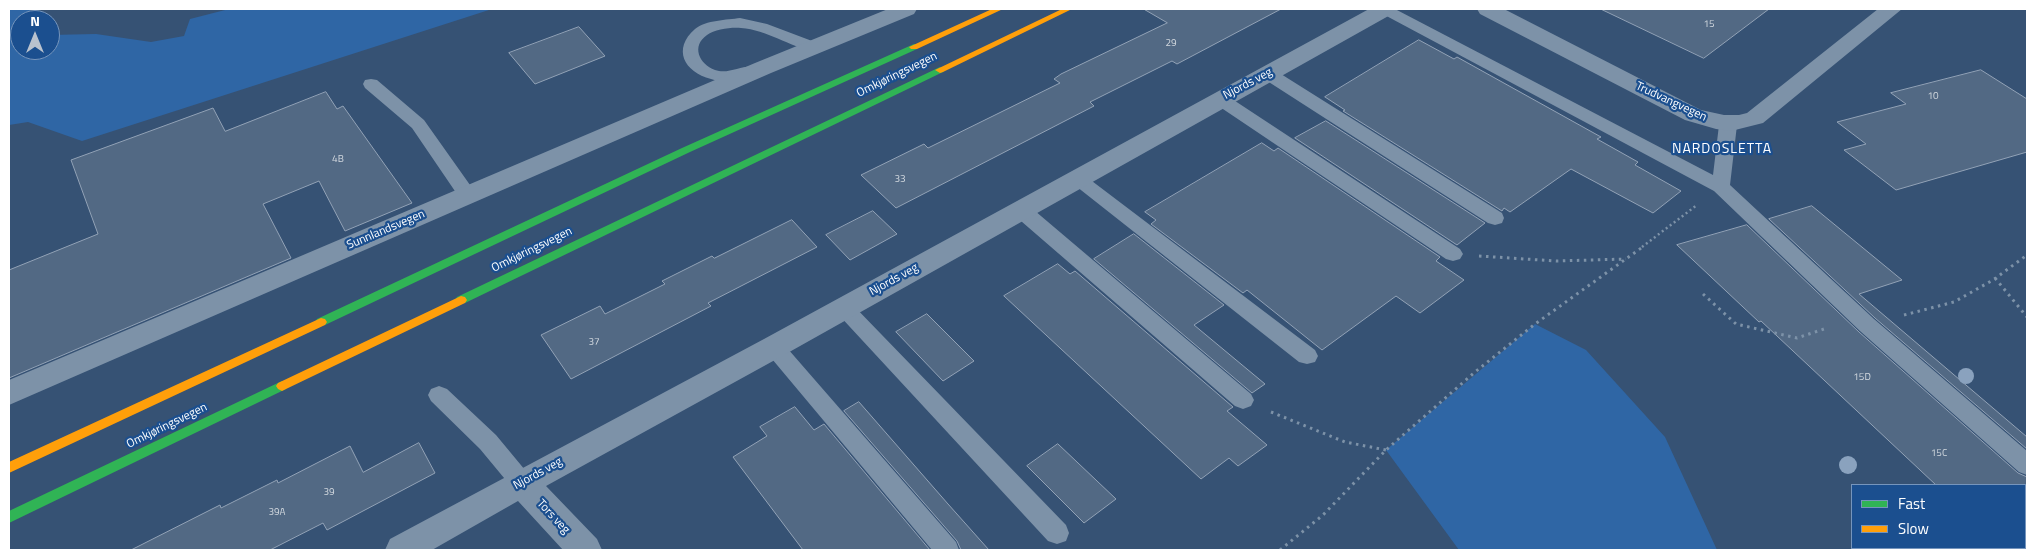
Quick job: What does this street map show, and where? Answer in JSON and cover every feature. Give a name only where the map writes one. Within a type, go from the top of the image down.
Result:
[{"type":"highway","name":"Omkjøringsvegen","points":[[9,468],[686,150],[998,9]]},
{"type":"highway","name":"Omkjøringsvegen","points":[[9,517],[1068,9]]},
{"type":"street","name":"Sunnlandsvegen","points":[[9,393],[763,68],[906,9]]},
{"type":"street","name":"Njords veg","points":[[402,550],[774,347],[1078,179],[1220,98],[1384,9]]},
{"type":"street","name":"Trudvangvegen","points":[[1488,9],[1693,115],[1728,125],[1742,124],[1754,118],[1891,9]]},
{"type":"street","name":"Tors veg","points":[[522,483],[585,550]]},
{"type":"lane","points":[[1384,9],[1721,187],[1868,325],[2027,465]]},
{"type":"lane","name":"Sunnlandsvegen","points":[[763,68],[724,77],[708,73],[694,64],[690,54],[692,43],[702,31],[721,25],[740,23],[761,27],[814,47]]},
{"type":"lane","points":[[1267,73],[1494,218]]},
{"type":"lane","points":[[371,84],[418,124],[468,196]]},
{"type":"lane","points":[[1220,98],[1453,254]]},
{"type":"lane","points":[[1721,187],[1728,125]]},
{"type":"lane","points":[[1078,179],[1307,356]]},
{"type":"lane","points":[[1021,210],[1243,400]]},
{"type":"lane","points":[[844,308],[1057,533]]},
{"type":"lane","points":[[774,347],[947,550]]},
{"type":"lane","points":[[439,395],[488,442],[522,483]]},
{"type":"path","points":[[1280,550],[1323,515],[1386,450],[1475,372],[1535,324],[1626,260],[1721,187]]},
{"type":"path","points":[[1453,254],[1556,261],[1626,260]]},
{"type":"path","points":[[1995,278],[2027,317]]},
{"type":"path","points":[[1243,400],[1346,442],[1386,450]]},
{"type":"shaded area","points":[[9,9],[31,9],[10,10],[10,60],[60,60],[60,35],[96,34],[151,42],[184,36],[190,19],[229,9],[492,9],[82,141],[28,122],[9,125]]},
{"type":"shaded area","points":[[1535,324],[1586,350],[1665,437],[1717,550],[1459,550],[1386,450]]},
{"type":"building","points":[[1144,9],[1281,9],[1177,64],[1172,61],[1090,102],[1094,106],[896,208],[861,175],[924,144],[928,148],[1060,83],[1054,79],[1061,74],[1167,23]]},
{"type":"building","points":[[1601,9],[1769,9],[1704,58]]},
{"type":"building","points":[[579,27],[605,56],[535,84],[509,53]]},
{"type":"building","points":[[1419,40],[1454,59],[1457,57],[1601,137],[1597,139],[1638,162],[1635,165],[1681,191],[1653,213],[1571,169],[1510,212],[1504,208],[1502,211],[1343,111],[1345,110],[1325,97]]},
{"type":"building","points":[[1981,70],[2027,99],[2027,152],[1896,190],[1844,150],[1866,144],[1837,122],[1906,104],[1891,93]]},
{"type":"building","points":[[326,92],[337,109],[343,106],[412,203],[345,231],[319,181],[263,204],[291,258],[9,378],[9,270],[98,234],[71,160],[213,108],[225,131]]},
{"type":"building","points":[[1326,121],[1485,223],[1457,245],[1295,138]]},
{"type":"building","points":[[1262,143],[1274,151],[1278,148],[1440,257],[1436,261],[1464,280],[1420,313],[1396,296],[1322,350],[1247,290],[1243,293],[1151,224],[1156,220],[1145,212]]},
{"type":"building","points":[[1812,206],[1902,280],[1859,294],[2027,437],[2027,449],[1875,318],[1769,219]]},
{"type":"building","points":[[873,211],[897,234],[850,260],[826,235]]},
{"type":"building","points":[[792,220],[817,247],[708,303],[711,306],[571,379],[541,335],[600,306],[605,314],[665,284],[662,281]]},
{"type":"building","points":[[1747,225],[1859,332],[2018,473],[2027,477],[2027,485],[1935,484],[1677,245]]},
{"type":"building","points":[[1134,234],[1224,305],[1194,325],[1265,384],[1252,393],[1094,259]]},
{"type":"building","points":[[1058,264],[1070,274],[1075,271],[1233,407],[1227,411],[1267,445],[1238,466],[1229,458],[1201,479],[1004,296]]},
{"type":"building","points":[[927,314],[974,361],[943,381],[896,332]]},
{"type":"building","points":[[859,402],[989,550],[961,550],[957,541],[844,411]]},
{"type":"building","points":[[795,407],[814,430],[824,424],[930,550],[803,550],[733,457],[767,436],[760,427]]},
{"type":"building","points":[[419,443],[435,473],[327,530],[323,523],[270,550],[131,550],[220,505],[221,508],[277,480],[278,483],[350,446],[363,472]]},
{"type":"building","points":[[1058,444],[1116,499],[1084,523],[1027,466]]},
{"type":"traffic: fast","points":[[321,322],[686,150],[914,47]]},
{"type":"traffic: fast","points":[[461,300],[940,70]]},
{"type":"traffic: fast","points":[[9,517],[282,386]]},
{"type":"traffic: slow","points":[[914,47],[999,9]]},
{"type":"traffic: slow","points":[[940,70],[1068,9]]},
{"type":"traffic: slow","points":[[282,386],[461,300]]},
{"type":"traffic: slow","points":[[9,468],[321,322]]},
{"type":"district","name":"NARDOSLETTA","points":[[1722,150]]}]
